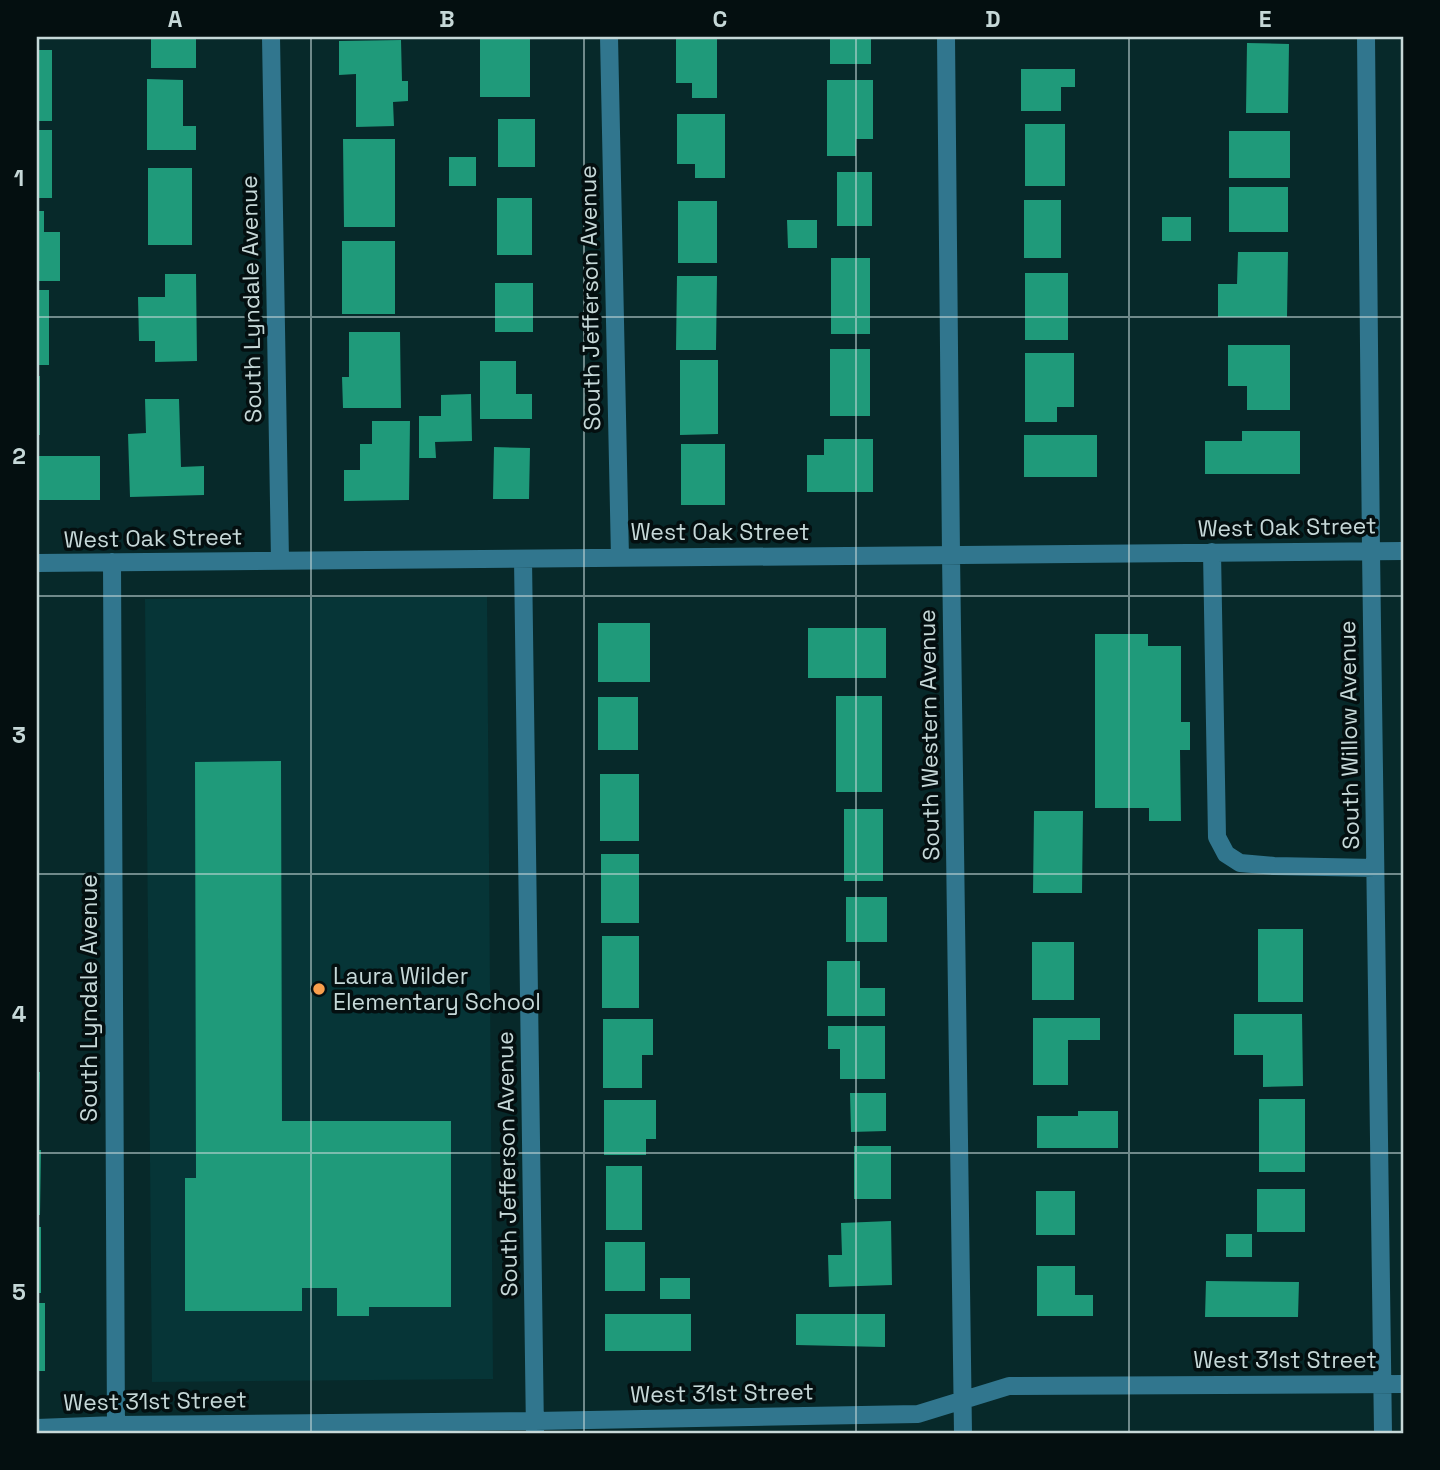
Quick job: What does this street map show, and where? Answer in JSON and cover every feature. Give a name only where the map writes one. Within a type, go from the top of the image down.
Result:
[{"type":"street","name":"South Lyndale Avenue","points":[[271,37],[280,561]]},
{"type":"street","name":"South Jefferson Avenue","points":[[609,37],[620,558]]},
{"type":"street","name":"South Western Avenue","points":[[946,37],[963,1433]]},
{"type":"street","name":"South Willow Avenue","points":[[1366,37],[1383,1433]]},
{"type":"street","name":"West Oak Street","points":[[37,563],[1403,551]]},
{"type":"street","points":[[1212,552],[1217,837],[1226,854],[1240,863],[1376,868]]},
{"type":"street","name":"South Jefferson Avenue","points":[[523,559],[535,1427]]},
{"type":"street","name":"South Lyndale Avenue","points":[[113,562],[116,1429]]},
{"type":"street","name":"West 31st Street","points":[[37,1427],[116,1429],[760,1425],[918,1415],[1009,1387],[1403,1384]]},
{"type":"shaded area","name":"Laura Wilder Elementary School","points":[[487,596],[493,1379],[152,1382],[145,599]]},
{"type":"building","points":[[151,37],[196,37],[196,68],[151,68]]},
{"type":"building","points":[[480,37],[530,37],[530,97],[480,97]]},
{"type":"building","points":[[676,37],[717,37],[717,98],[692,98],[692,83],[676,83]]},
{"type":"building","points":[[830,37],[871,37],[871,64],[830,64]]},
{"type":"building","points":[[401,40],[402,81],[408,81],[408,101],[393,102],[394,126],[356,127],[356,74],[339,75],[339,41]]},
{"type":"building","points":[[1247,43],[1289,44],[1288,113],[1246,113]]},
{"type":"building","points":[[37,50],[52,50],[52,121],[37,121]]},
{"type":"building","points":[[1021,69],[1075,69],[1075,87],[1061,87],[1061,111],[1021,111]]},
{"type":"building","points":[[147,79],[183,80],[183,126],[196,126],[196,150],[147,150]]},
{"type":"building","points":[[827,80],[873,80],[873,139],[856,139],[856,156],[827,156]]},
{"type":"building","points":[[677,114],[725,114],[725,178],[695,178],[695,164],[677,164]]},
{"type":"building","points":[[498,119],[535,119],[535,167],[498,167]]},
{"type":"building","points":[[1025,124],[1065,124],[1065,186],[1025,186]]},
{"type":"building","points":[[37,130],[52,130],[52,198],[37,198]]},
{"type":"building","points":[[1229,131],[1290,131],[1290,178],[1229,178]]},
{"type":"building","points":[[343,139],[395,139],[395,227],[344,227]]},
{"type":"building","points":[[449,157],[476,157],[476,186],[449,186]]},
{"type":"building","points":[[148,168],[192,168],[192,245],[148,245]]},
{"type":"building","points":[[837,172],[872,172],[872,226],[837,226]]},
{"type":"building","points":[[1229,187],[1288,187],[1288,232],[1229,232]]},
{"type":"building","points":[[497,198],[532,198],[532,255],[497,255]]},
{"type":"building","points":[[1024,200],[1061,200],[1061,258],[1024,258]]},
{"type":"building","points":[[678,201],[717,201],[717,263],[678,263]]},
{"type":"building","points":[[37,211],[44,211],[44,232],[60,232],[60,281],[37,281]]},
{"type":"building","points":[[1162,217],[1191,217],[1191,241],[1162,241]]},
{"type":"building","points":[[787,220],[817,220],[817,248],[788,248]]},
{"type":"building","points":[[342,241],[395,241],[395,314],[342,314]]},
{"type":"building","points":[[1238,252],[1288,252],[1287,317],[1218,317],[1218,284],[1237,284]]},
{"type":"building","points":[[831,258],[870,258],[870,334],[831,334]]},
{"type":"building","points":[[1025,273],[1068,273],[1068,340],[1025,340]]},
{"type":"building","points":[[165,274],[196,274],[197,361],[155,362],[155,341],[139,341],[138,297],[165,297]]},
{"type":"building","points":[[677,276],[717,276],[716,350],[676,350]]},
{"type":"building","points":[[495,283],[533,283],[533,332],[495,332]]},
{"type":"building","points":[[37,290],[49,290],[49,365],[37,365]]},
{"type":"building","points":[[349,332],[400,332],[401,408],[343,408],[342,377],[349,377]]},
{"type":"building","points":[[1228,345],[1290,345],[1290,410],[1247,410],[1247,386],[1228,386]]},
{"type":"building","points":[[830,349],[870,349],[870,416],[830,416]]},
{"type":"building","points":[[1025,353],[1074,353],[1074,407],[1057,407],[1057,422],[1025,422]]},
{"type":"building","points":[[680,360],[718,360],[718,434],[680,435]]},
{"type":"building","points":[[480,361],[516,361],[516,394],[532,394],[532,419],[480,419]]},
{"type":"building","points":[[37,376],[40,376],[40,435],[37,435]]},
{"type":"building","points":[[471,394],[472,441],[435,442],[436,458],[419,458],[419,416],[441,416],[441,395]]},
{"type":"building","points":[[145,399],[179,399],[181,467],[204,466],[204,495],[130,497],[128,434],[146,433]]},
{"type":"building","points":[[372,421],[410,421],[409,500],[344,501],[344,470],[360,470],[360,444],[372,444]]},
{"type":"building","points":[[1242,431],[1300,431],[1300,474],[1205,474],[1205,441],[1242,441]]},
{"type":"building","points":[[1024,435],[1097,435],[1097,477],[1024,477]]},
{"type":"building","points":[[824,439],[873,439],[873,492],[807,492],[807,455],[824,455]]},
{"type":"building","points":[[681,444],[725,444],[725,505],[681,505]]},
{"type":"building","points":[[494,447],[530,448],[529,499],[493,499]]},
{"type":"building","points":[[37,456],[100,456],[100,500],[37,500]]},
{"type":"building","points":[[598,623],[650,623],[650,682],[598,682]]},
{"type":"building","points":[[808,628],[886,628],[886,678],[808,678]]},
{"type":"building","points":[[1095,634],[1148,634],[1148,646],[1181,646],[1181,722],[1190,722],[1190,750],[1180,750],[1181,821],[1149,821],[1149,808],[1095,808]]},
{"type":"building","points":[[836,696],[882,696],[882,792],[836,792]]},
{"type":"building","points":[[598,697],[638,697],[638,750],[598,750]]},
{"type":"building","points":[[281,761],[282,1121],[451,1121],[451,1307],[369,1307],[369,1316],[337,1316],[337,1288],[302,1288],[302,1311],[185,1311],[185,1178],[196,1178],[195,762]]},
{"type":"building","points":[[600,774],[639,774],[639,841],[600,841]]},
{"type":"building","points":[[844,809],[883,809],[883,881],[844,881]]},
{"type":"building","points":[[1034,811],[1083,811],[1082,893],[1033,893]]},
{"type":"building","points":[[601,854],[639,854],[639,923],[601,923]]},
{"type":"building","points":[[846,897],[887,897],[887,942],[846,942]]},
{"type":"building","points":[[1258,929],[1303,929],[1303,1002],[1258,1002]]},
{"type":"building","points":[[602,936],[639,936],[639,1008],[602,1008]]},
{"type":"building","points":[[1032,942],[1074,942],[1074,1000],[1032,1000]]},
{"type":"building","points":[[827,961],[860,961],[860,988],[885,988],[885,1016],[827,1016]]},
{"type":"building","points":[[1234,1014],[1302,1014],[1303,1086],[1263,1087],[1263,1055],[1234,1055]]},
{"type":"building","points":[[1033,1018],[1100,1018],[1100,1040],[1068,1040],[1068,1085],[1033,1085]]},
{"type":"building","points":[[603,1019],[653,1019],[653,1055],[642,1055],[642,1088],[603,1088]]},
{"type":"building","points":[[828,1026],[885,1026],[885,1079],[840,1079],[840,1049],[828,1049]]},
{"type":"building","points":[[37,1072],[40,1072],[39,1128],[37,1128]]},
{"type":"building","points":[[850,1093],[886,1093],[886,1131],[851,1132]]},
{"type":"building","points":[[1259,1099],[1305,1099],[1305,1172],[1259,1172]]},
{"type":"building","points":[[604,1100],[656,1100],[656,1139],[646,1139],[646,1155],[604,1155]]},
{"type":"building","points":[[1078,1111],[1118,1111],[1118,1148],[1037,1148],[1037,1116],[1078,1116]]},
{"type":"building","points":[[854,1146],[891,1146],[891,1199],[854,1199]]},
{"type":"building","points":[[37,1150],[41,1150],[40,1215],[37,1215]]},
{"type":"building","points":[[606,1166],[642,1166],[642,1230],[606,1230]]},
{"type":"building","points":[[1257,1189],[1305,1189],[1305,1232],[1257,1232]]},
{"type":"building","points":[[1036,1191],[1075,1191],[1075,1235],[1036,1235]]},
{"type":"building","points":[[891,1221],[892,1285],[829,1287],[828,1255],[842,1255],[841,1223]]},
{"type":"building","points":[[37,1227],[41,1227],[41,1293],[37,1293]]},
{"type":"building","points":[[1226,1234],[1252,1234],[1252,1257],[1226,1257]]},
{"type":"building","points":[[605,1242],[645,1242],[645,1291],[605,1291]]},
{"type":"building","points":[[1037,1266],[1075,1266],[1075,1295],[1093,1295],[1093,1316],[1037,1316]]},
{"type":"building","points":[[660,1278],[690,1278],[690,1299],[660,1299]]},
{"type":"building","points":[[1206,1281],[1299,1282],[1298,1317],[1205,1317]]},
{"type":"building","points":[[37,1303],[45,1303],[45,1371],[37,1371]]},
{"type":"building","points":[[605,1314],[691,1314],[691,1351],[605,1351]]},
{"type":"building","points":[[796,1314],[885,1314],[885,1347],[796,1345]]},
{"type":"place","name":"Laura Wilder Elementary School","points":[[319,989]]}]
